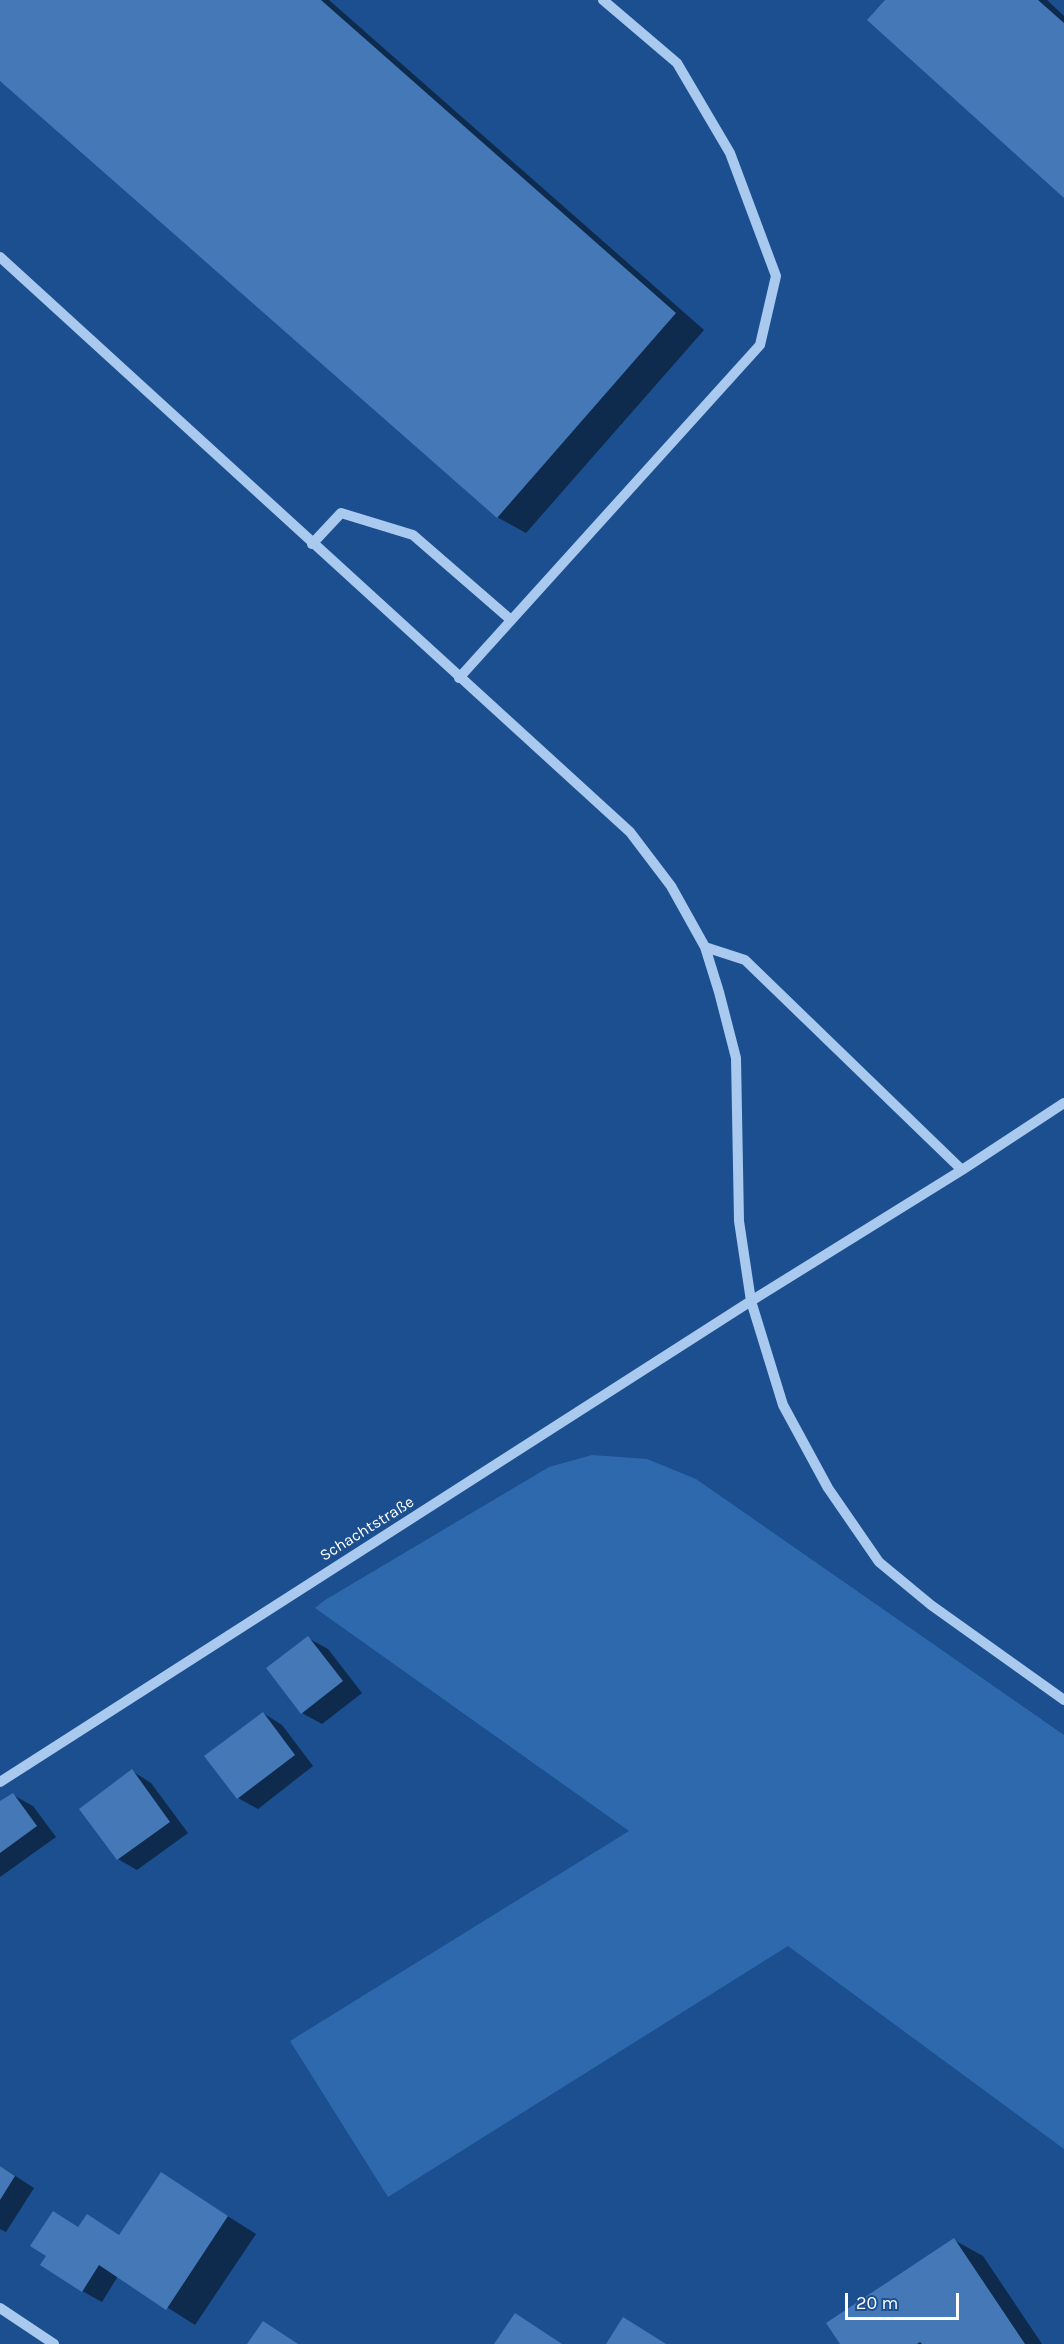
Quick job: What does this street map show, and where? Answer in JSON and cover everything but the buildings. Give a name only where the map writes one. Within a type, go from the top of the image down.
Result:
[{"type":"street","points":[[459,678],[760,345],[776,276],[730,153],[677,63],[603,0]]},
{"type":"street","points":[[0,257],[630,832],[671,886],[705,947],[735,1058],[739,1221],[751,1301],[783,1405],[828,1488],[879,1562],[931,1605],[1064,1700]]},
{"type":"street","points":[[312,544],[341,513],[413,535],[511,620]]},
{"type":"street","points":[[705,947],[745,960],[962,1170]]},
{"type":"street","name":"Schachtstraße","points":[[0,1782],[1064,1103]]},
{"type":"street","points":[[0,2308],[54,2344]]},
{"type":"shaded area","points":[[592,1455],[647,1459],[696,1479],[1064,1735],[1064,2149],[788,1946],[388,2197],[290,2041],[629,1831],[315,1608],[549,1467]]}]
